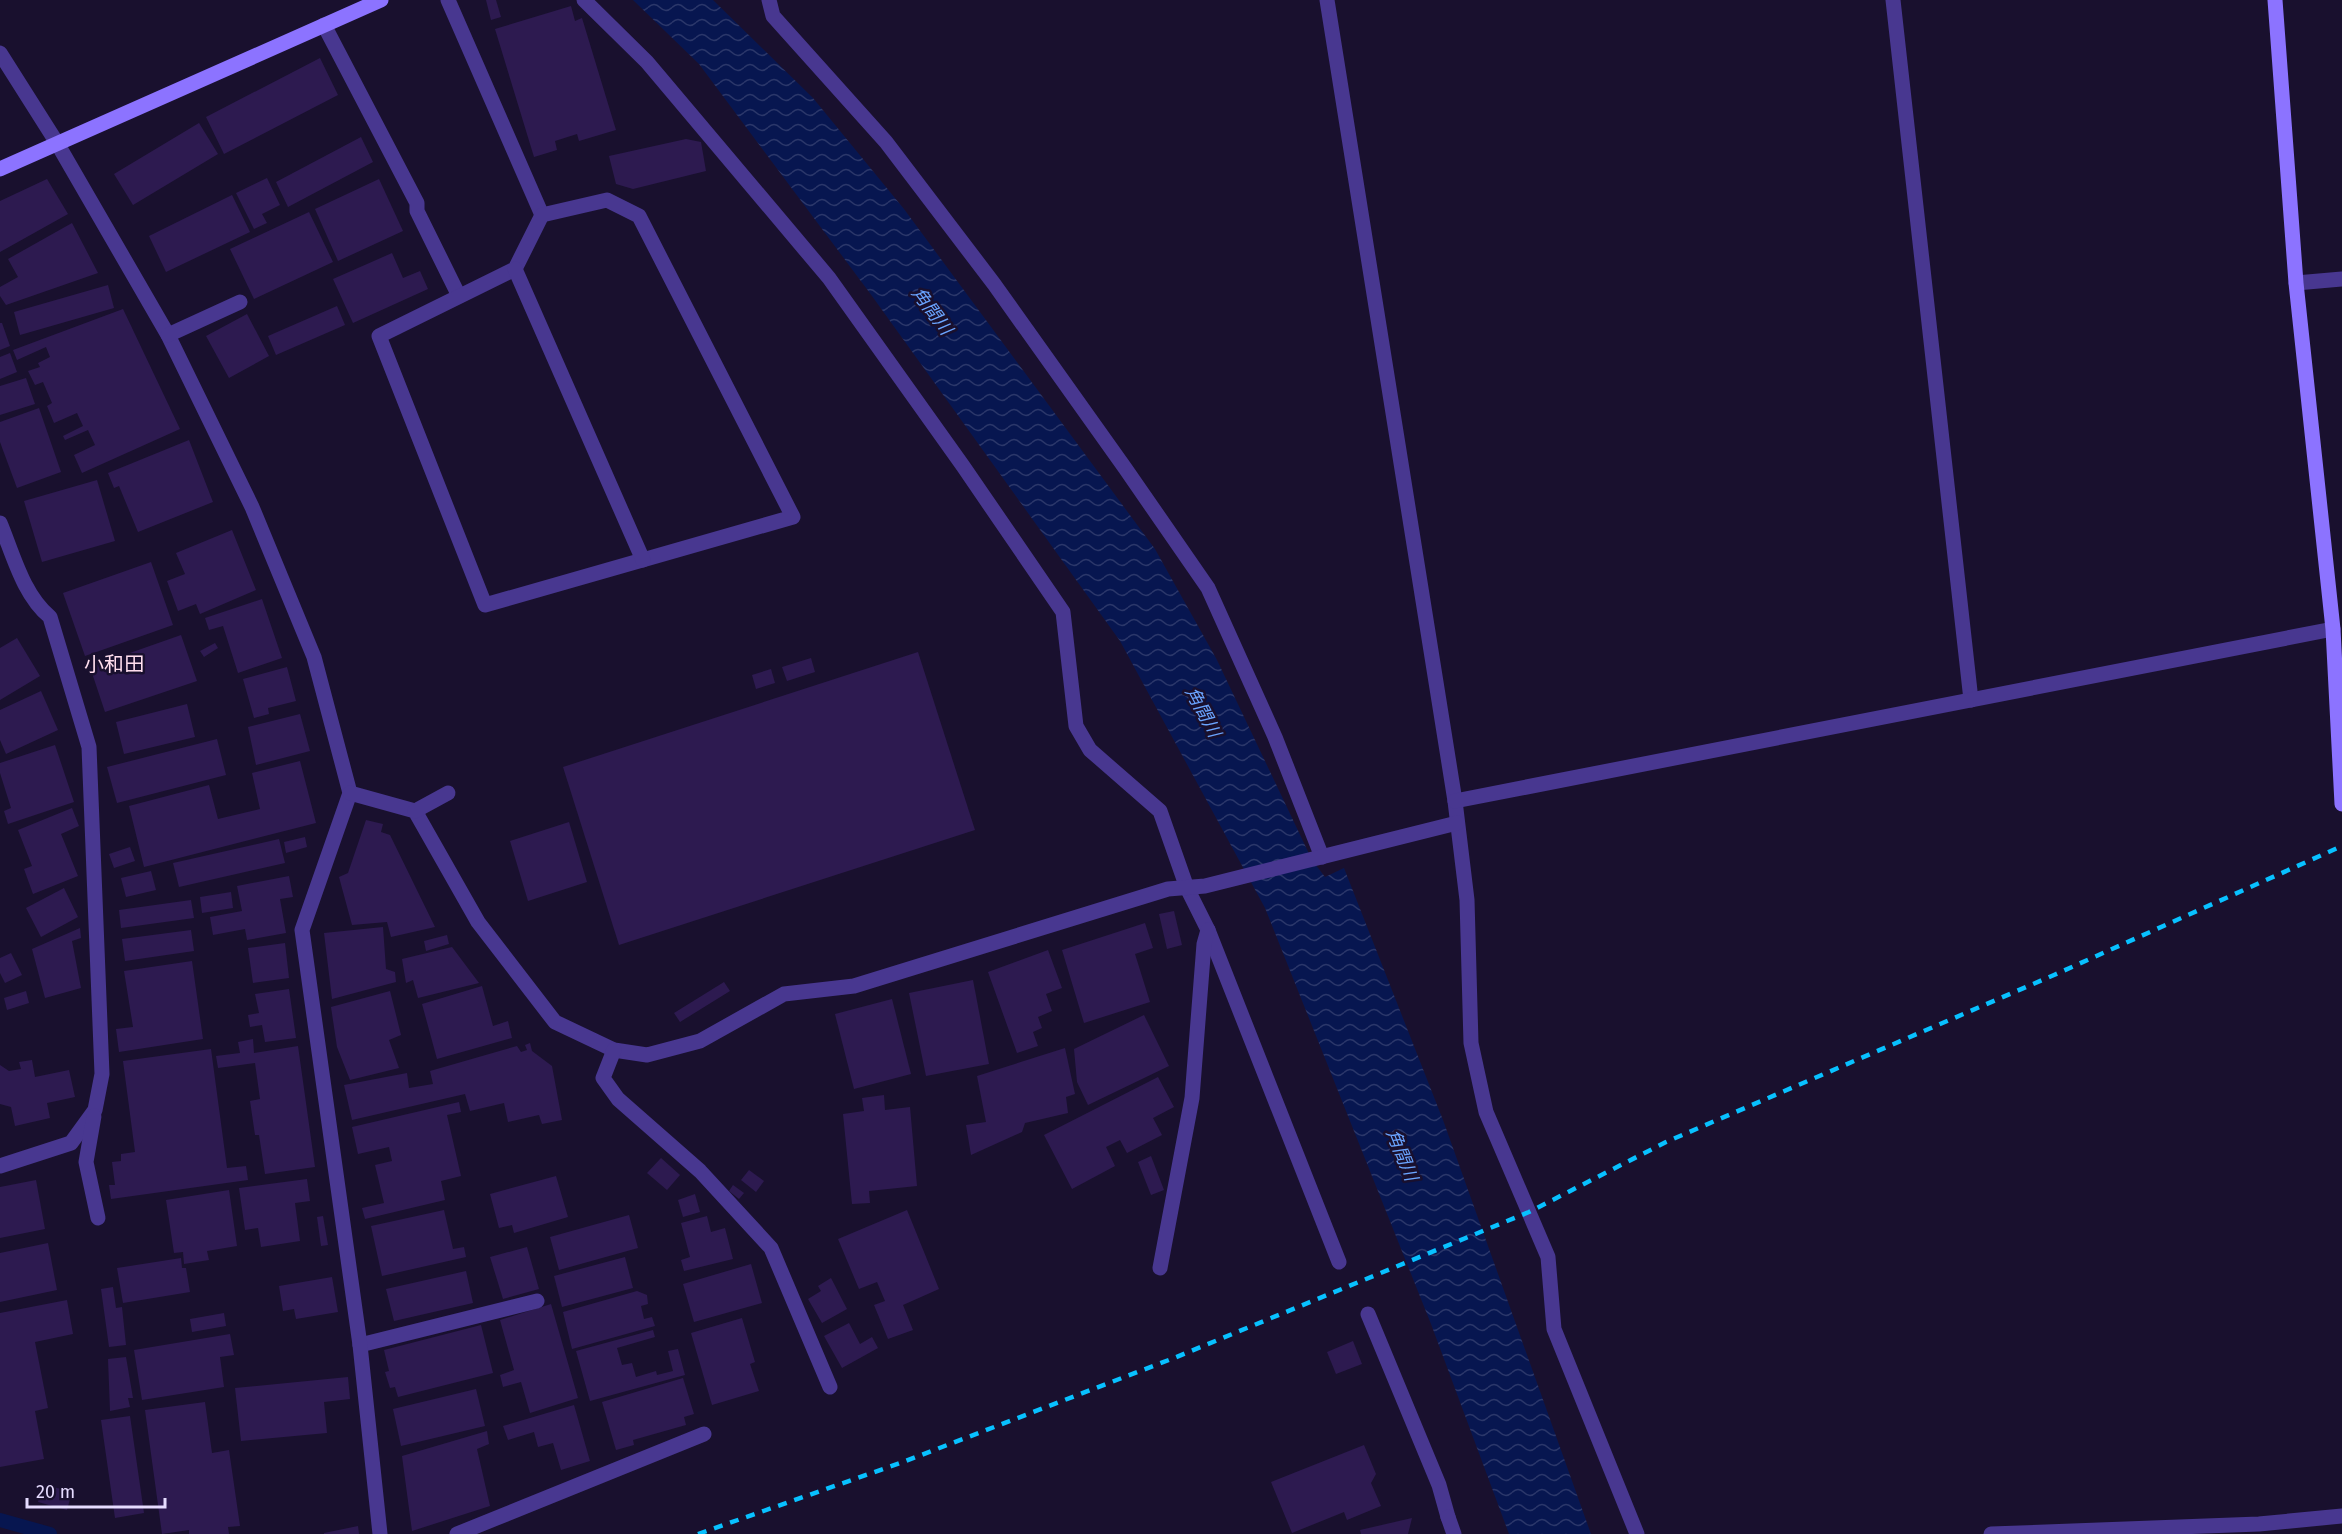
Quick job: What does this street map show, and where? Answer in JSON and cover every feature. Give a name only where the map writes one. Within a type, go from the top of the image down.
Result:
[{"type":"street","points":[[0,169],[381,0]]},
{"type":"street","points":[[448,0],[542,215]]},
{"type":"street","points":[[584,0],[647,62],[829,278],[1063,612],[1076,726],[1090,750],[1160,811],[1187,888],[1208,930],[1339,1262]]},
{"type":"street","points":[[769,0],[773,16],[886,142],[994,284],[1208,588],[1275,737],[1317,859]]},
{"type":"street","points":[[1327,0],[1455,801],[1467,900],[1471,1043],[1486,1112],[1548,1257],[1554,1329],[1636,1534]]},
{"type":"street","points":[[1893,0],[1971,700]]},
{"type":"street","points":[[2275,0],[2296,283],[2333,629],[2342,804]]},
{"type":"street","points":[[324,25],[417,203],[417,211],[459,296]]},
{"type":"street","points":[[0,53],[57,143],[168,335],[252,507],[314,657],[350,793],[302,930],[360,1345],[380,1534]]},
{"type":"street","points":[[608,200],[639,216],[793,517],[485,605],[379,336],[515,269],[542,215],[608,200]]},
{"type":"street","points":[[515,269],[643,560]]},
{"type":"street","points":[[2296,283],[2342,279]]},
{"type":"street","points":[[168,335],[240,302]]},
{"type":"street","points":[[0,523],[29,591],[41,610],[50,617],[89,747],[102,1074],[86,1162],[98,1218]]},
{"type":"street","points":[[1455,801],[2333,629]]},
{"type":"street","points":[[350,793],[415,811],[448,793]]},
{"type":"street","points":[[415,811],[478,922],[555,1022],[614,1050],[647,1055],[700,1041],[784,994],[854,986],[1168,890],[1205,886],[1457,823]]},
{"type":"street","points":[[1160,1268],[1192,1098],[1204,944],[1208,930]]},
{"type":"street","points":[[614,1050],[603,1078],[618,1099],[700,1171],[771,1248],[830,1387]]},
{"type":"street","points":[[0,1166],[71,1143],[95,1110]]},
{"type":"street","points":[[360,1345],[537,1301]]},
{"type":"street","points":[[1368,1314],[1438,1485],[1454,1534]]},
{"type":"street","points":[[457,1534],[704,1434]]},
{"type":"street","points":[[1442,1534],[1448,1516]]},
{"type":"street","points":[[1991,1534],[2259,1524],[2342,1516]]},
{"type":"water","name":"角間川","points":[[633,0],[713,0],[813,98],[904,209],[1155,549],[1217,660],[1312,860],[1325,877],[1344,868],[1443,1120],[1591,1534],[1509,1534],[1431,1324],[1265,908],[1120,641],[872,296],[699,64]]},
{"type":"building","points":[[486,0],[496,0],[501,17],[491,20]]},
{"type":"building","points":[[571,6],[575,21],[582,18],[616,130],[579,141],[577,134],[555,141],[557,150],[534,157],[495,29]]},
{"type":"building","points":[[320,58],[338,95],[224,154],[206,117]]},
{"type":"building","points":[[199,123],[218,154],[133,205],[114,174]]},
{"type":"building","points":[[361,137],[373,162],[288,207],[276,182]]},
{"type":"building","points":[[686,139],[701,142],[706,171],[633,189],[616,184],[609,156]]},
{"type":"building","points":[[267,178],[280,205],[262,214],[267,223],[254,229],[236,193]]},
{"type":"building","points":[[47,179],[68,214],[0,252],[0,201]]},
{"type":"building","points":[[379,179],[403,231],[338,261],[315,209]]},
{"type":"building","points":[[232,195],[250,232],[166,272],[149,236]]},
{"type":"building","points":[[309,212],[333,262],[254,299],[230,249]]},
{"type":"building","points":[[72,223],[98,273],[6,305],[0,296],[0,287],[18,277],[8,259]]},
{"type":"building","points":[[392,253],[403,278],[420,271],[428,289],[353,323],[333,279]]},
{"type":"building","points":[[108,285],[114,308],[20,335],[14,312]]},
{"type":"building","points":[[337,306],[345,325],[276,355],[268,336]]},
{"type":"building","points":[[123,309],[180,429],[82,473],[74,455],[95,445],[88,430],[65,440],[63,436],[83,426],[77,413],[54,423],[47,406],[52,403],[43,382],[35,385],[28,371],[40,367],[38,363],[50,357],[46,347],[17,360],[13,350]]},
{"type":"building","points":[[247,314],[269,356],[229,378],[206,336]]},
{"type":"building","points":[[0,323],[2,323],[10,346],[0,350]]},
{"type":"building","points":[[10,353],[17,372],[0,379],[0,357]]},
{"type":"building","points":[[26,378],[35,404],[0,415],[0,386]]},
{"type":"building","points":[[39,408],[61,472],[17,488],[0,442],[0,422]]},
{"type":"building","points":[[189,440],[213,502],[138,532],[119,486],[114,488],[108,473]]},
{"type":"building","points":[[97,480],[115,541],[42,562],[24,501]]},
{"type":"building","points":[[232,530],[256,590],[200,614],[196,604],[178,611],[167,581],[185,574],[176,553]]},
{"type":"building","points":[[151,562],[173,625],[85,656],[63,593]]},
{"type":"building","points":[[262,599],[282,658],[238,673],[223,626],[209,630],[205,618]]},
{"type":"building","points":[[181,635],[197,681],[105,712],[90,667]]},
{"type":"building","points":[[17,638],[40,676],[0,700],[0,648]]},
{"type":"building","points":[[215,643],[218,648],[204,657],[200,651]]},
{"type":"building","points":[[918,652],[975,830],[619,945],[563,767]]},
{"type":"building","points":[[811,658],[815,672],[787,681],[782,667]]},
{"type":"building","points":[[287,667],[296,701],[268,708],[269,714],[254,718],[243,679]]},
{"type":"building","points":[[771,669],[775,683],[756,689],[752,675]]},
{"type":"building","points":[[41,691],[58,730],[6,754],[0,740],[0,710]]},
{"type":"building","points":[[187,704],[195,737],[124,754],[116,722]]},
{"type":"building","points":[[300,714],[310,751],[256,765],[248,727]]},
{"type":"building","points":[[217,739],[226,775],[117,803],[107,767]]},
{"type":"building","points":[[55,745],[74,802],[8,824],[4,811],[11,808],[0,773],[0,763]]},
{"type":"building","points":[[300,761],[316,823],[144,867],[129,806],[209,785],[218,819],[260,809],[252,773]]},
{"type":"building","points":[[72,808],[79,826],[61,834],[78,876],[33,894],[24,869],[32,866],[18,830]]},
{"type":"building","points":[[366,820],[383,824],[381,832],[390,835],[435,927],[391,937],[387,922],[352,925],[339,877],[348,873]]},
{"type":"building","points":[[569,822],[587,882],[528,901],[510,841]]},
{"type":"building","points":[[305,837],[307,847],[286,853],[284,842]]},
{"type":"building","points":[[279,839],[285,863],[179,887],[173,863]]},
{"type":"building","points":[[130,847],[135,861],[114,868],[109,854]]},
{"type":"building","points":[[151,871],[156,890],[126,897],[121,878]]},
{"type":"building","points":[[289,876],[293,897],[280,899],[286,933],[247,940],[245,929],[213,935],[210,917],[242,911],[237,886]]},
{"type":"building","points":[[64,888],[78,917],[41,937],[26,908]]},
{"type":"building","points":[[231,892],[233,908],[202,913],[200,897]]},
{"type":"building","points":[[191,900],[194,918],[121,928],[119,910]]},
{"type":"building","points":[[1174,911],[1182,945],[1167,949],[1159,914]]},
{"type":"building","points":[[1145,923],[1153,948],[1135,954],[1150,1002],[1084,1023],[1062,950]]},
{"type":"building","points":[[383,927],[386,969],[395,972],[396,982],[332,999],[324,933]]},
{"type":"building","points":[[80,928],[81,938],[72,941],[81,988],[45,998],[32,949]]},
{"type":"building","points":[[191,930],[194,951],[125,961],[122,939]]},
{"type":"building","points":[[447,935],[449,944],[426,951],[424,941]]},
{"type":"building","points":[[285,943],[289,978],[253,983],[248,948]]},
{"type":"building","points":[[452,947],[479,983],[418,998],[413,980],[406,983],[402,959]]},
{"type":"building","points":[[1048,950],[1062,988],[1046,994],[1052,1011],[1038,1017],[1042,1028],[1033,1032],[1038,1046],[1017,1053],[988,972]]},
{"type":"building","points":[[11,953],[22,975],[5,983],[0,973],[0,958]]},
{"type":"building","points":[[192,961],[203,1039],[119,1052],[116,1029],[133,1027],[124,971]]},
{"type":"building","points":[[973,980],[989,1064],[926,1076],[909,993]]},
{"type":"building","points":[[724,982],[730,991],[680,1022],[674,1013]]},
{"type":"building","points":[[482,986],[493,1026],[508,1021],[512,1038],[437,1059],[422,1004]]},
{"type":"building","points":[[289,989],[296,1038],[265,1042],[262,1025],[250,1027],[248,1015],[259,1013],[255,994]]},
{"type":"building","points":[[26,991],[29,1003],[7,1010],[4,998]]},
{"type":"building","points":[[390,991],[401,1035],[389,1040],[399,1068],[350,1080],[337,1047],[331,1007]]},
{"type":"building","points":[[892,999],[911,1074],[854,1089],[835,1014]]},
{"type":"building","points":[[1144,1015],[1169,1066],[1088,1105],[1077,1082],[1074,1049]]},
{"type":"building","points":[[253,1039],[254,1053],[298,1046],[315,1167],[265,1174],[259,1135],[255,1135],[250,1101],[260,1099],[255,1063],[218,1068],[216,1056],[240,1053],[238,1042]]},
{"type":"building","points":[[530,1043],[532,1051],[552,1066],[562,1120],[542,1124],[539,1115],[508,1122],[504,1103],[470,1111],[465,1094],[352,1120],[344,1085],[407,1073],[409,1088],[433,1084],[430,1071],[517,1046],[521,1052],[527,1050],[525,1045]]},
{"type":"building","points":[[1065,1048],[1075,1094],[1066,1097],[1068,1113],[1025,1123],[1022,1132],[971,1155],[966,1125],[986,1122],[977,1076]]},
{"type":"building","points":[[211,1049],[227,1168],[246,1166],[248,1180],[111,1199],[109,1185],[115,1185],[112,1162],[121,1161],[121,1154],[135,1152],[123,1061]]},
{"type":"building","points":[[32,1060],[35,1077],[69,1070],[75,1097],[47,1103],[50,1118],[15,1126],[11,1107],[0,1104],[0,1065],[9,1071],[21,1069],[19,1062]]},
{"type":"building","points":[[1158,1077],[1174,1107],[1153,1118],[1162,1135],[1127,1153],[1120,1140],[1106,1147],[1115,1166],[1072,1189],[1044,1135]]},
{"type":"building","points":[[884,1095],[885,1110],[910,1107],[917,1186],[869,1191],[870,1203],[852,1204],[843,1114],[864,1111],[862,1098]]},
{"type":"building","points":[[459,1102],[461,1112],[447,1115],[461,1176],[441,1181],[445,1200],[365,1219],[362,1208],[384,1203],[375,1165],[392,1161],[389,1147],[358,1154],[352,1127]]},
{"type":"building","points":[[1151,1156],[1164,1190],[1151,1195],[1138,1162]]},
{"type":"building","points":[[661,1158],[680,1175],[667,1190],[647,1173]]},
{"type":"building","points":[[749,1170],[764,1181],[756,1192],[741,1180]]},
{"type":"building","points":[[556,1176],[568,1217],[514,1233],[512,1225],[499,1228],[490,1194]]},
{"type":"building","points":[[307,1179],[310,1201],[295,1203],[300,1241],[261,1247],[258,1228],[245,1230],[239,1188]]},
{"type":"building","points":[[36,1180],[45,1229],[0,1238],[0,1187]]},
{"type":"building","points":[[733,1185],[744,1193],[739,1199],[729,1191]]},
{"type":"building","points":[[229,1190],[237,1246],[207,1251],[209,1260],[184,1264],[183,1252],[174,1253],[166,1200]]},
{"type":"building","points":[[695,1194],[700,1212],[683,1217],[678,1200]]},
{"type":"building","points":[[444,1210],[453,1249],[464,1247],[466,1257],[382,1276],[371,1226]]},
{"type":"building","points":[[907,1210],[939,1289],[903,1305],[913,1330],[888,1339],[874,1305],[885,1301],[877,1282],[859,1289],[838,1239]]},
{"type":"building","points":[[629,1215],[638,1248],[559,1270],[550,1237]]},
{"type":"building","points":[[323,1216],[328,1245],[321,1246],[317,1217]]},
{"type":"building","points":[[707,1216],[711,1232],[725,1228],[733,1259],[684,1271],[681,1260],[690,1257],[681,1223]]},
{"type":"building","points":[[48,1243],[57,1290],[0,1302],[0,1253]]},
{"type":"building","points":[[527,1247],[539,1289],[503,1299],[490,1257]]},
{"type":"building","points":[[625,1257],[633,1288],[562,1307],[554,1276]]},
{"type":"building","points":[[181,1258],[182,1268],[186,1268],[190,1292],[123,1303],[117,1268]]},
{"type":"building","points":[[751,1264],[762,1303],[694,1322],[683,1284]]},
{"type":"building","points":[[466,1271],[473,1303],[394,1321],[386,1289]]},
{"type":"building","points":[[332,1277],[338,1312],[296,1319],[294,1309],[283,1311],[279,1286]]},
{"type":"building","points":[[831,1278],[847,1309],[822,1323],[808,1299],[821,1291],[818,1286]]},
{"type":"building","points":[[113,1287],[116,1308],[122,1307],[126,1345],[109,1347],[101,1289]]},
{"type":"building","points":[[637,1291],[647,1295],[648,1304],[641,1306],[644,1319],[652,1317],[655,1326],[572,1349],[563,1312]]},
{"type":"building","points":[[67,1300],[73,1334],[35,1342],[48,1408],[35,1411],[44,1459],[0,1467],[0,1313]]},
{"type":"building","points":[[551,1304],[578,1398],[530,1413],[521,1382],[503,1387],[500,1375],[514,1370],[500,1320]]},
{"type":"building","points":[[224,1313],[226,1326],[192,1332],[190,1319]]},
{"type":"building","points":[[742,1318],[755,1362],[750,1364],[759,1391],[712,1405],[691,1333]]},
{"type":"building","points":[[849,1323],[860,1344],[872,1337],[878,1348],[842,1368],[824,1336]]},
{"type":"building","points":[[481,1325],[493,1373],[398,1397],[395,1387],[390,1388],[385,1372],[389,1371],[384,1350]]},
{"type":"building","points":[[653,1330],[655,1337],[617,1348],[622,1365],[632,1363],[636,1377],[656,1371],[657,1375],[673,1371],[668,1351],[678,1349],[685,1375],[590,1401],[576,1351]]},
{"type":"building","points":[[230,1334],[234,1355],[220,1357],[224,1387],[142,1400],[134,1350]]},
{"type":"building","points":[[1353,1341],[1362,1364],[1336,1374],[1327,1352]]},
{"type":"building","points":[[126,1357],[133,1398],[128,1398],[130,1407],[110,1411],[108,1359]]},
{"type":"building","points":[[348,1377],[350,1399],[324,1402],[327,1433],[241,1441],[235,1388]]},
{"type":"building","points":[[683,1378],[694,1414],[684,1417],[686,1425],[633,1440],[634,1445],[616,1450],[602,1402]]},
{"type":"building","points":[[476,1389],[485,1426],[401,1446],[393,1409]]},
{"type":"building","points":[[205,1402],[212,1453],[229,1450],[240,1526],[228,1527],[229,1534],[189,1534],[189,1530],[162,1534],[145,1410]]},
{"type":"building","points":[[574,1405],[590,1461],[561,1470],[553,1443],[538,1447],[534,1432],[508,1440],[503,1426]]},
{"type":"building","points":[[130,1416],[144,1513],[115,1518],[101,1420]]},
{"type":"building","points":[[487,1431],[489,1444],[477,1449],[490,1506],[412,1531],[402,1456]]},
{"type":"building","points":[[1364,1445],[1376,1474],[1371,1483],[1381,1506],[1347,1520],[1344,1512],[1292,1533],[1271,1482]]},
{"type":"building","points":[[42,1484],[72,1492],[67,1510],[38,1502]]},
{"type":"building","points":[[1412,1518],[1408,1534],[1361,1534],[1360,1530]]},
{"type":"building","points":[[358,1526],[359,1534],[324,1534],[324,1533]]},
{"type":"waterway","points":[[0,1520],[50,1534]]},
{"type":"railway","points":[[698,1534],[903,1462],[1174,1358],[1529,1212],[1666,1142],[2054,975],[2342,846]]},
{"type":"district","name":"小和田","points":[[114,664]]}]
